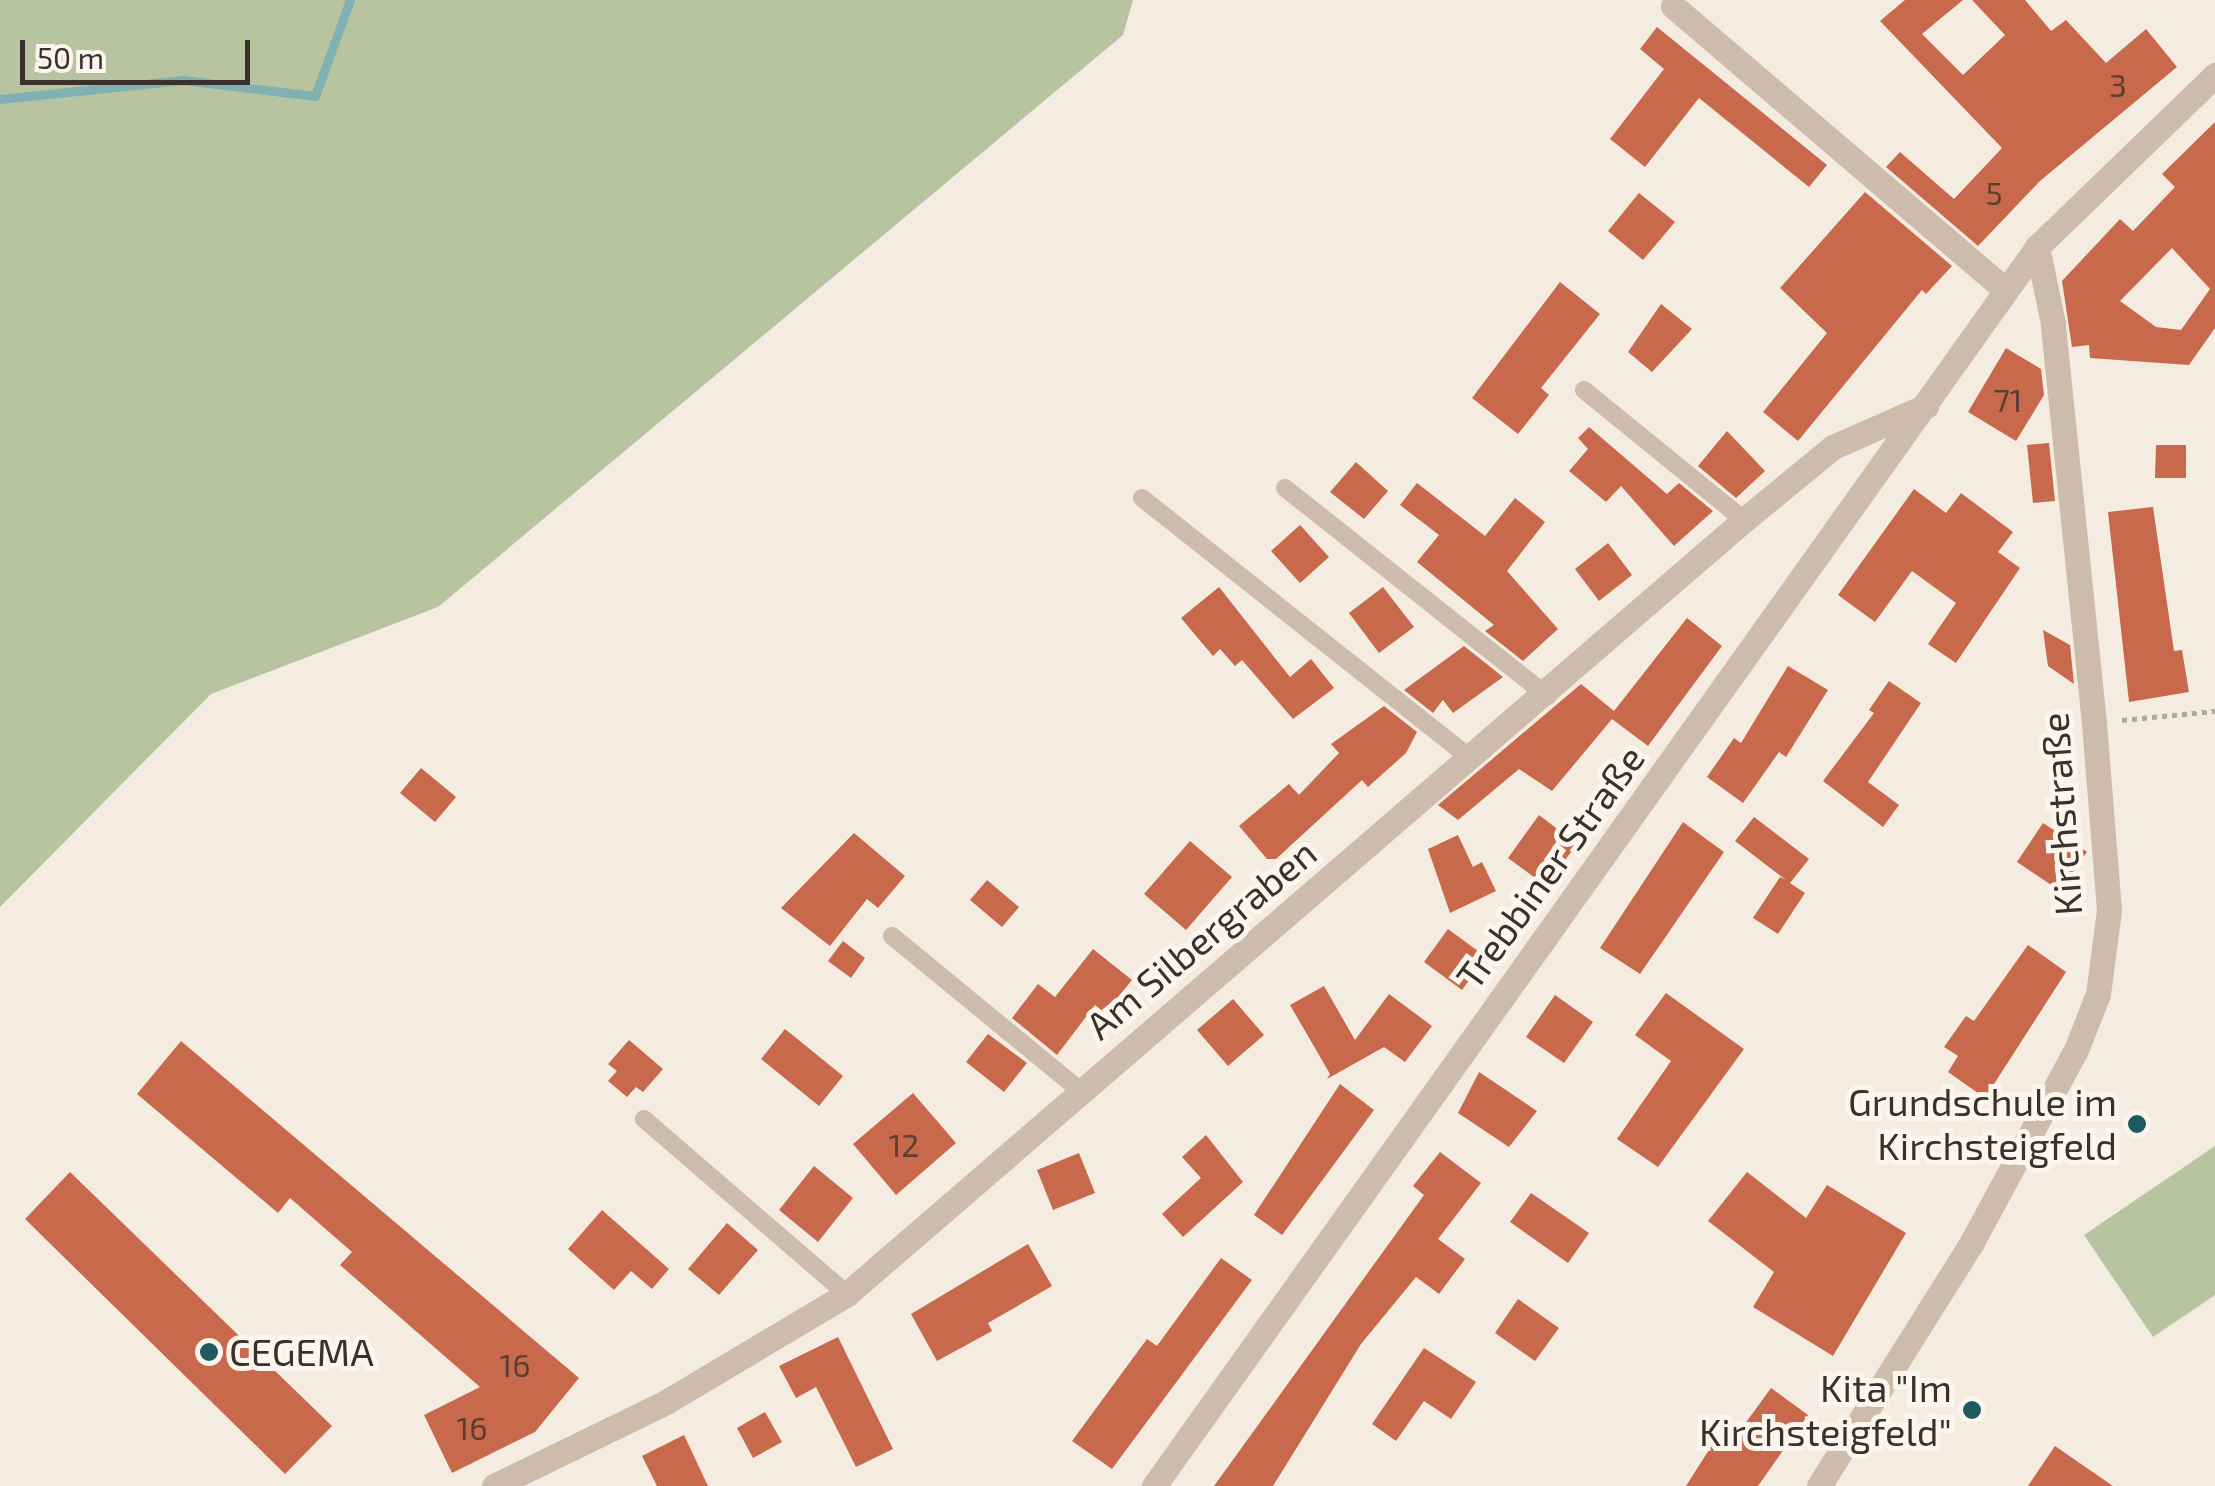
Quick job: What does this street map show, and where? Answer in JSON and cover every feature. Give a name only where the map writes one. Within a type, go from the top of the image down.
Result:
[{"type":"street","points":[[1673,6],[2005,290]]},
{"type":"street","name":"Trebbiner Straße","points":[[1154,1486],[2037,246],[2215,76]]},
{"type":"street","name":"Kirchstraße","points":[[1819,1486],[1972,1242],[2076,1050],[2098,994],[2108,910],[2094,723],[2053,324],[2037,246]]},
{"type":"street","name":"Am Silbergraben","points":[[494,1486],[666,1402],[846,1294],[1547,696],[1744,520],[1833,447],[1926,406]]},
{"type":"lane","points":[[1584,390],[1744,520]]},
{"type":"lane","points":[[1285,488],[1547,696]]},
{"type":"lane","points":[[1142,498],[1471,759]]},
{"type":"lane","points":[[892,936],[1081,1091]]},
{"type":"lane","points":[[644,1119],[846,1294]]},
{"type":"path","points":[[2094,723],[2215,710]]},
{"type":"green space","points":[[0,0],[1133,0],[1123,35],[438,607],[211,694],[0,907]]},
{"type":"green space","points":[[2215,1146],[2215,1295],[2153,1337],[2084,1235]]},
{"type":"building","points":[[1905,0],[1963,0],[1922,34],[1963,75],[2005,35],[1972,0],[2025,0],[2051,31],[2066,20],[2106,63],[2146,29],[2177,67],[2040,181],[1978,246],[1886,167],[1900,152],[1954,199],[2002,148],[1880,21]]},
{"type":"building","points":[[1657,27],[1827,165],[1809,187],[1699,98],[1645,167],[1610,139],[1664,69],[1640,49]]},
{"type":"building","points":[[2215,122],[2215,328],[2189,365],[2090,358],[2089,345],[2072,347],[2062,281],[2120,219],[2133,231],[2175,187],[2162,174]],"holes":[[[2172,248],[2210,289],[2181,330],[2156,327],[2120,301]]]},
{"type":"building","points":[[1865,192],[1952,266],[1926,294],[1922,290],[1798,441],[1763,412],[1827,333],[1780,288]]},
{"type":"building","points":[[1639,193],[1675,222],[1643,260],[1608,231]]},
{"type":"building","points":[[1560,282],[1600,314],[1541,388],[1549,395],[1518,434],[1472,398]]},
{"type":"building","points":[[1661,304],[1692,329],[1652,372],[1628,352]]},
{"type":"building","points":[[2006,348],[2041,369],[2044,395],[2016,441],[1968,412]]},
{"type":"building","points":[[1589,427],[1667,494],[1679,483],[1713,511],[1674,546],[1621,486],[1606,502],[1569,471],[1588,449],[1578,438]]},
{"type":"building","points":[[1727,431],[1765,471],[1736,498],[1698,466]]},
{"type":"building","points":[[2049,443],[2055,501],[2033,503],[2027,445]]},
{"type":"building","points":[[2156,445],[2186,445],[2186,478],[2155,478]]},
{"type":"building","points":[[1356,462],[1388,491],[1364,519],[1330,492]]},
{"type":"building","points":[[1417,483],[1485,536],[1515,498],[1545,522],[1507,571],[1558,629],[1523,661],[1485,631],[1494,625],[1417,562],[1439,535],[1400,505]]},
{"type":"building","points":[[1914,489],[1946,513],[1961,493],[2013,532],[1998,552],[2020,568],[1956,663],[1928,644],[1956,603],[1912,571],[1875,622],[1838,595]]},
{"type":"building","points":[[2153,507],[2174,651],[2182,650],[2189,692],[2129,702],[2108,512]]},
{"type":"building","points":[[1300,525],[1329,557],[1300,583],[1271,551]]},
{"type":"building","points":[[1608,543],[1632,575],[1599,601],[1575,569]]},
{"type":"building","points":[[1219,587],[1290,677],[1311,659],[1334,688],[1293,719],[1242,660],[1235,666],[1220,649],[1213,656],[1181,618]]},
{"type":"building","points":[[1383,587],[1414,627],[1379,653],[1349,613]]},
{"type":"building","points":[[1687,618],[1722,646],[1648,746],[1612,719],[1552,791],[1519,769],[1458,820],[1438,805],[1581,684],[1614,711]]},
{"type":"building","points":[[2043,630],[2070,645],[2074,684],[2048,666]]},
{"type":"building","points":[[1464,646],[1503,677],[1453,713],[1443,700],[1433,713],[1404,690]]},
{"type":"building","points":[[1788,666],[1828,690],[1786,757],[1779,752],[1743,803],[1707,777],[1734,738],[1741,743]]},
{"type":"building","points":[[1889,681],[1921,703],[1868,782],[1899,805],[1883,827],[1823,781],[1874,713],[1869,710]]},
{"type":"building","points":[[1384,706],[1417,732],[1406,753],[1368,787],[1362,780],[1276,859],[1267,859],[1239,826],[1289,784],[1299,795],[1339,753],[1331,744]]},
{"type":"building","points":[[421,768],[456,797],[435,822],[400,793]]},
{"type":"building","points":[[1539,815],[1577,844],[1546,886],[1508,858]]},
{"type":"building","points":[[1754,817],[1809,859],[1790,883],[1805,893],[1778,934],[1753,918],[1780,877],[1786,880],[1735,841]]},
{"type":"building","points":[[1683,822],[1724,852],[1640,974],[1600,948]]},
{"type":"building","points":[[2043,823],[2087,852],[2060,891],[2017,862]]},
{"type":"building","points":[[854,833],[905,876],[878,908],[867,899],[830,946],[781,908]]},
{"type":"building","points":[[1458,835],[1473,867],[1482,862],[1496,891],[1450,913],[1428,849]]},
{"type":"building","points":[[1190,841],[1232,877],[1186,930],[1144,894]]},
{"type":"building","points":[[987,880],[1019,907],[1002,927],[970,900]]},
{"type":"building","points":[[1448,929],[1486,957],[1462,990],[1424,962]]},
{"type":"building","points":[[843,941],[865,958],[851,978],[828,961]]},
{"type":"building","points":[[2028,945],[2066,972],[1985,1098],[1948,1072],[1958,1056],[1944,1047],[1966,1016],[1974,1021]]},
{"type":"building","points":[[1093,949],[1132,980],[1105,1013],[1095,1005],[1057,1055],[1012,1018],[1038,984],[1055,997]]},
{"type":"building","points":[[1324,986],[1355,1040],[1389,994],[1432,1026],[1405,1062],[1384,1047],[1327,1079],[1330,1074],[1290,1005]]},
{"type":"building","points":[[1666,993],[1744,1049],[1658,1167],[1617,1139],[1671,1061],[1635,1035]]},
{"type":"building","points":[[1555,995],[1593,1022],[1564,1063],[1526,1037]]},
{"type":"building","points":[[1233,999],[1264,1035],[1228,1066],[1197,1030]]},
{"type":"building","points":[[785,1029],[843,1076],[819,1106],[761,1059]]},
{"type":"building","points":[[988,1034],[1027,1063],[1004,1092],[966,1062]]},
{"type":"building","points":[[629,1040],[663,1069],[643,1092],[636,1087],[627,1097],[608,1081],[617,1071],[608,1064]]},
{"type":"building","points":[[181,1041],[579,1378],[535,1432],[452,1473],[424,1415],[480,1387],[340,1265],[352,1252],[290,1198],[278,1213],[137,1094]]},
{"type":"building","points":[[1479,1072],[1537,1111],[1509,1147],[1458,1113]]},
{"type":"building","points":[[1340,1084],[1374,1110],[1282,1235],[1254,1215]]},
{"type":"building","points":[[913,1093],[956,1143],[896,1195],[853,1144]]},
{"type":"building","points":[[1206,1135],[1243,1182],[1183,1237],[1162,1214],[1201,1178],[1182,1157]]},
{"type":"building","points":[[1440,1152],[1481,1183],[1438,1239],[1465,1259],[1439,1294],[1416,1277],[1361,1344],[1273,1486],[1214,1486],[1424,1195],[1413,1186]]},
{"type":"building","points":[[1079,1153],[1095,1193],[1053,1210],[1037,1170]]},
{"type":"building","points":[[814,1166],[853,1198],[818,1242],[779,1210]]},
{"type":"building","name":"CEGEMA","points":[[70,1172],[332,1426],[285,1474],[25,1219]]},
{"type":"building","points":[[1747,1172],[1806,1218],[1827,1185],[1906,1233],[1833,1356],[1753,1307],[1774,1272],[1708,1221]]},
{"type":"building","points":[[1531,1193],[1589,1233],[1568,1263],[1510,1222]]},
{"type":"building","points":[[602,1210],[669,1269],[652,1289],[631,1271],[614,1290],[568,1249]]},
{"type":"building","points":[[727,1223],[758,1250],[719,1295],[688,1269]]},
{"type":"building","points":[[1028,1244],[1052,1286],[988,1323],[992,1331],[937,1361],[911,1314]]},
{"type":"building","points":[[1221,1258],[1252,1280],[1112,1469],[1072,1441],[1147,1339],[1157,1346]]},
{"type":"building","points":[[1518,1299],[1559,1328],[1535,1361],[1495,1333]]},
{"type":"building","points":[[838,1337],[893,1449],[856,1467],[816,1387],[796,1398],[779,1366]]},
{"type":"building","points":[[1424,1348],[1476,1382],[1451,1419],[1424,1401],[1396,1441],[1372,1424]]},
{"type":"building","points":[[1771,1388],[1808,1415],[1758,1486],[1686,1486],[1714,1442],[1726,1450]]},
{"type":"building","points":[[765,1412],[782,1442],[753,1458],[737,1428]]},
{"type":"building","points":[[684,1435],[708,1486],[657,1486],[642,1456]]},
{"type":"building","name":"Kita \"Im Kirchsteigfeld\"","points":[[2055,1446],[2113,1486],[2028,1486]]},
{"type":"waterway","points":[[0,99],[183,80],[315,96],[350,0]]},
{"type":"place","name":"Grundschule im Kirchsteigfeld","points":[[2137,1124]]},
{"type":"place","name":"CEGEMA","points":[[209,1352]]},
{"type":"place","name":"Kita \"Im Kirchsteigfeld\"","points":[[1972,1410]]}]
